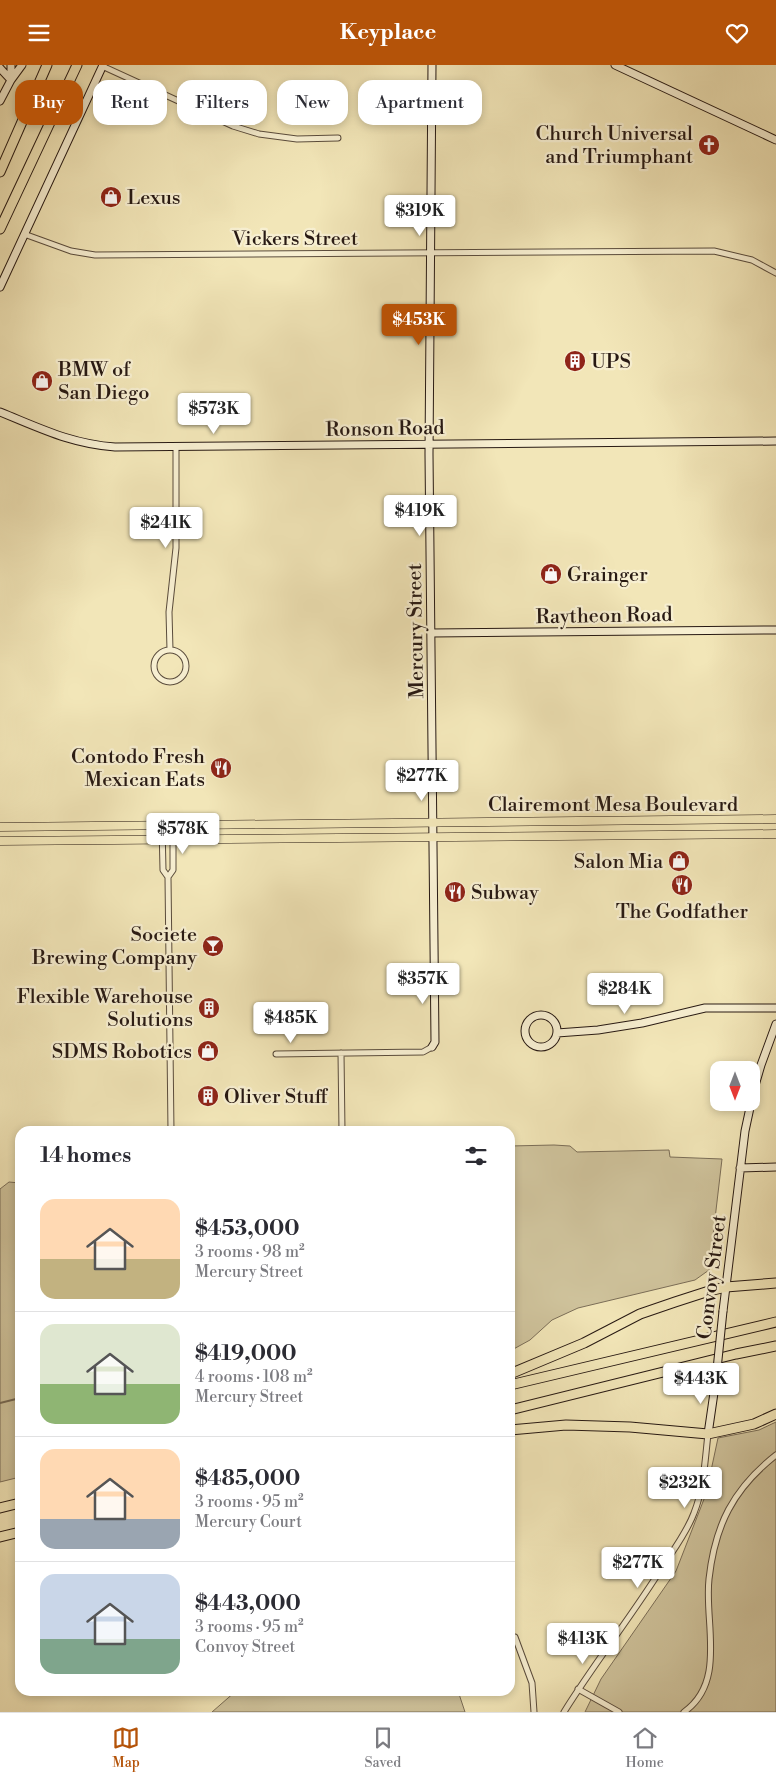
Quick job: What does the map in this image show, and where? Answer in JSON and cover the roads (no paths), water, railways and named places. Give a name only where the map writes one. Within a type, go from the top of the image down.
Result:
[{"type":"highway","points":[[0,172],[47,65]]},
{"type":"highway","points":[[0,229],[77,65]]},
{"type":"highway","points":[[515,1372],[584,1343],[640,1314],[726,1287],[776,1283]]},
{"type":"highway","points":[[515,1384],[776,1322]]},
{"type":"highway","points":[[515,1409],[736,1354],[776,1346]]},
{"type":"highway","points":[[515,1430],[566,1425],[630,1427],[708,1434],[754,1424],[776,1414]]},
{"type":"highway","points":[[0,1507],[15,1504]]},
{"type":"highway","points":[[0,1537],[15,1532]]},
{"type":"main road","name":"Clairemont Mesa Boulevard","points":[[0,827],[433,821],[776,819]]},
{"type":"main road","name":"Clairemont Mesa Boulevard","points":[[0,841],[776,834]]},
{"type":"street","points":[[10,80],[11,65]]},
{"type":"street","points":[[0,101],[10,80],[22,65]]},
{"type":"street","name":"Mercury Street","points":[[432,65],[430,444],[435,1042],[432,1047]]},
{"type":"street","points":[[615,65],[776,139]]},
{"type":"street","points":[[0,287],[102,66],[233,126],[259,134],[297,139],[338,138]]},
{"type":"street","points":[[0,68],[10,80]]},
{"type":"street","points":[[0,77],[10,80]]},
{"type":"street","name":"Vickers Street","points":[[24,234],[70,251],[95,255],[714,251],[752,260],[776,273]]},
{"type":"street","name":"Ronson Road","points":[[0,412],[57,436],[83,443],[115,447],[776,441]]},
{"type":"street","points":[[170,650],[169,612],[176,548],[176,447]]},
{"type":"street","name":"Raytheon Road","points":[[432,633],[776,630]]},
{"type":"street","points":[[170,650],[181,654],[186,664],[186,671],[181,678],[171,682],[160,678],[154,669],[157,657],[163,652],[170,650]]},
{"type":"street","points":[[162,825],[163,870],[168,877],[171,1126]]},
{"type":"street","points":[[168,877],[173,870],[173,825]]},
{"type":"street","points":[[557,1033],[598,1030],[642,1023],[705,1007],[776,1008]]},
{"type":"street","points":[[544,1016],[553,1021],[557,1028],[557,1033],[548,1046],[539,1047],[530,1044],[524,1030],[529,1020],[533,1017],[544,1016]]},
{"type":"street","name":"Convoy Street","points":[[760,1069],[776,1023]]},
{"type":"street","points":[[276,1055],[423,1052],[432,1047]]},
{"type":"street","points":[[341,1053],[342,1126]]},
{"type":"street","name":"Convoy Street","points":[[564,1712],[578,1689],[648,1591],[694,1513],[702,1485],[740,1168],[749,1111]]},
{"type":"street","points":[[740,1168],[776,1167]]},
{"type":"street","points":[[684,1712],[700,1696],[709,1673],[711,1648],[708,1581],[714,1547],[726,1513],[740,1491],[776,1455]]},
{"type":"street","points":[[515,1637],[532,1683],[534,1712]]},
{"type":"street","points":[[578,1689],[619,1712]]},
{"type":"waterway","points":[[0,1403],[15,1399]]},
{"type":"place","name":"Church Universal and Triumphant","points":[[709,145]]},
{"type":"place","name":"Lexus","points":[[111,197]]},
{"type":"place","name":"UPS","points":[[575,361]]},
{"type":"place","name":"BMW of San Diego","points":[[42,381]]},
{"type":"place","name":"Grainger","points":[[551,574]]},
{"type":"place","name":"Contodo Fresh Mexican Eats","points":[[221,768]]},
{"type":"place","name":"Salon Mia","points":[[679,861]]},
{"type":"place","name":"The Godfather","points":[[682,885]]},
{"type":"place","name":"Subway","points":[[455,892]]},
{"type":"place","name":"Societe Brewing Company","points":[[213,946]]},
{"type":"place","name":"Flexible Warehouse Solutions","points":[[209,1008]]},
{"type":"place","name":"SDMS Robotics","points":[[208,1051]]},
{"type":"place","name":"Oliver Stuff","points":[[208,1096]]}]
